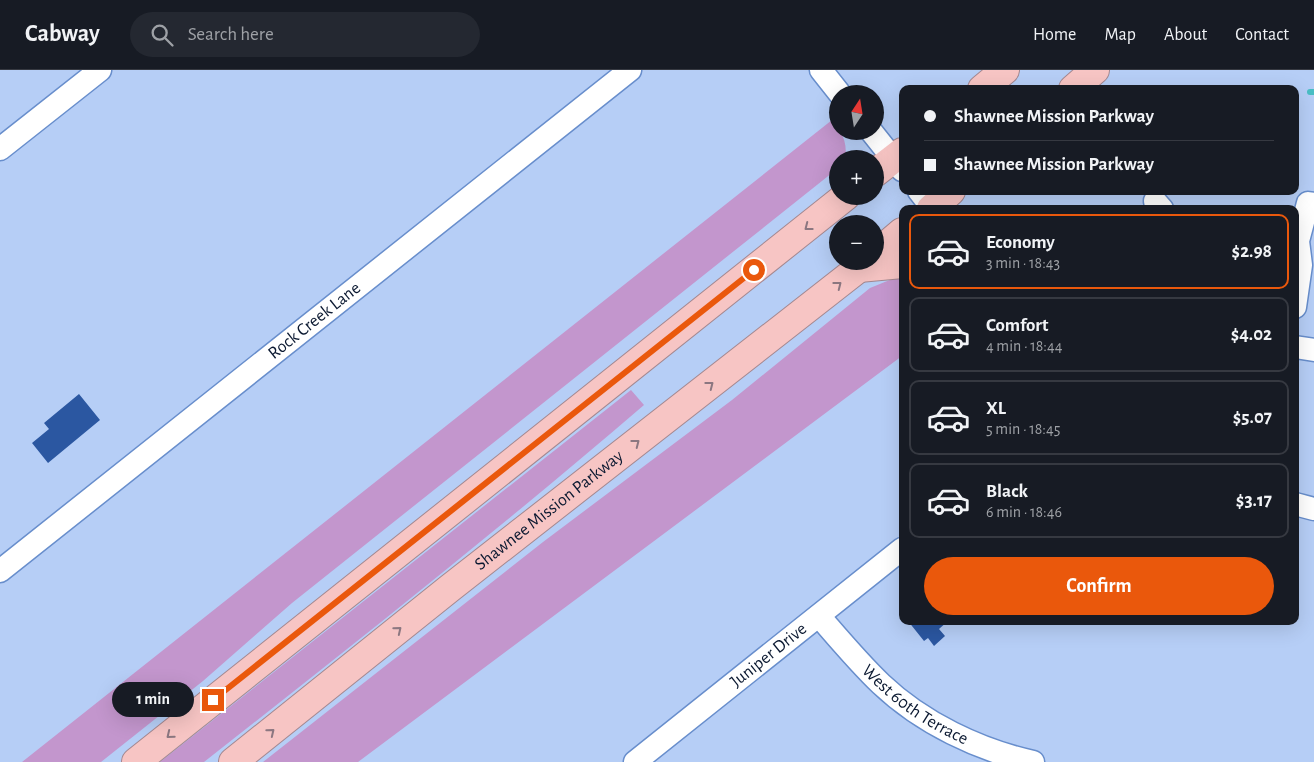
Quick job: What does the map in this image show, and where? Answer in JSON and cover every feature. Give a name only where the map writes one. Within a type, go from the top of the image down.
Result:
[{"type":"highway","points":[[987,85],[1005,70]]},
{"type":"highway","points":[[1078,85],[1095,70]]},
{"type":"highway","points":[[136,762],[835,205]]},
{"type":"highway","name":"Shawnee Mission Parkway","points":[[884,247],[899,235]]},
{"type":"highway","points":[[884,263],[899,264]]},
{"type":"highway","name":"Shawnee Mission Parkway","points":[[233,762],[450,588],[857,270]]},
{"type":"street","points":[[0,149],[100,70]]},
{"type":"street","name":"Rock Creek Lane","points":[[0,571],[630,70]]},
{"type":"street","points":[[821,70],[833,85]]},
{"type":"street","points":[[877,140],[893,164]]},
{"type":"street","points":[[1299,237],[1308,202],[1314,204]]},
{"type":"street","points":[[1299,249],[1301,266],[1299,280]]},
{"type":"street","points":[[1299,348],[1314,350]]},
{"type":"street","points":[[1299,505],[1314,509]]},
{"type":"street","name":"Juniper Drive","points":[[635,762],[899,551]]},
{"type":"street","name":"West 60th Terrace","points":[[819,616],[882,686],[931,721],[976,744],[1033,762]]},
{"type":"shaded area","points":[[829,122],[829,140],[844,140],[846,150],[829,150],[829,175],[292,603],[203,681],[101,762],[22,762]]},
{"type":"shaded area","points":[[899,276],[899,358],[358,762],[263,762],[543,542],[732,400],[870,288]]},
{"type":"shaded area","points":[[631,390],[644,405],[481,541],[316,674],[204,762],[160,762]]},
{"type":"building","points":[[79,394],[100,420],[48,463],[32,443],[49,429],[44,423]]},
{"type":"building","points":[[911,625],[944,625],[939,629],[945,636],[934,646],[928,638],[924,641]]},
{"type":"route","points":[[213,700],[754,270]]}]
